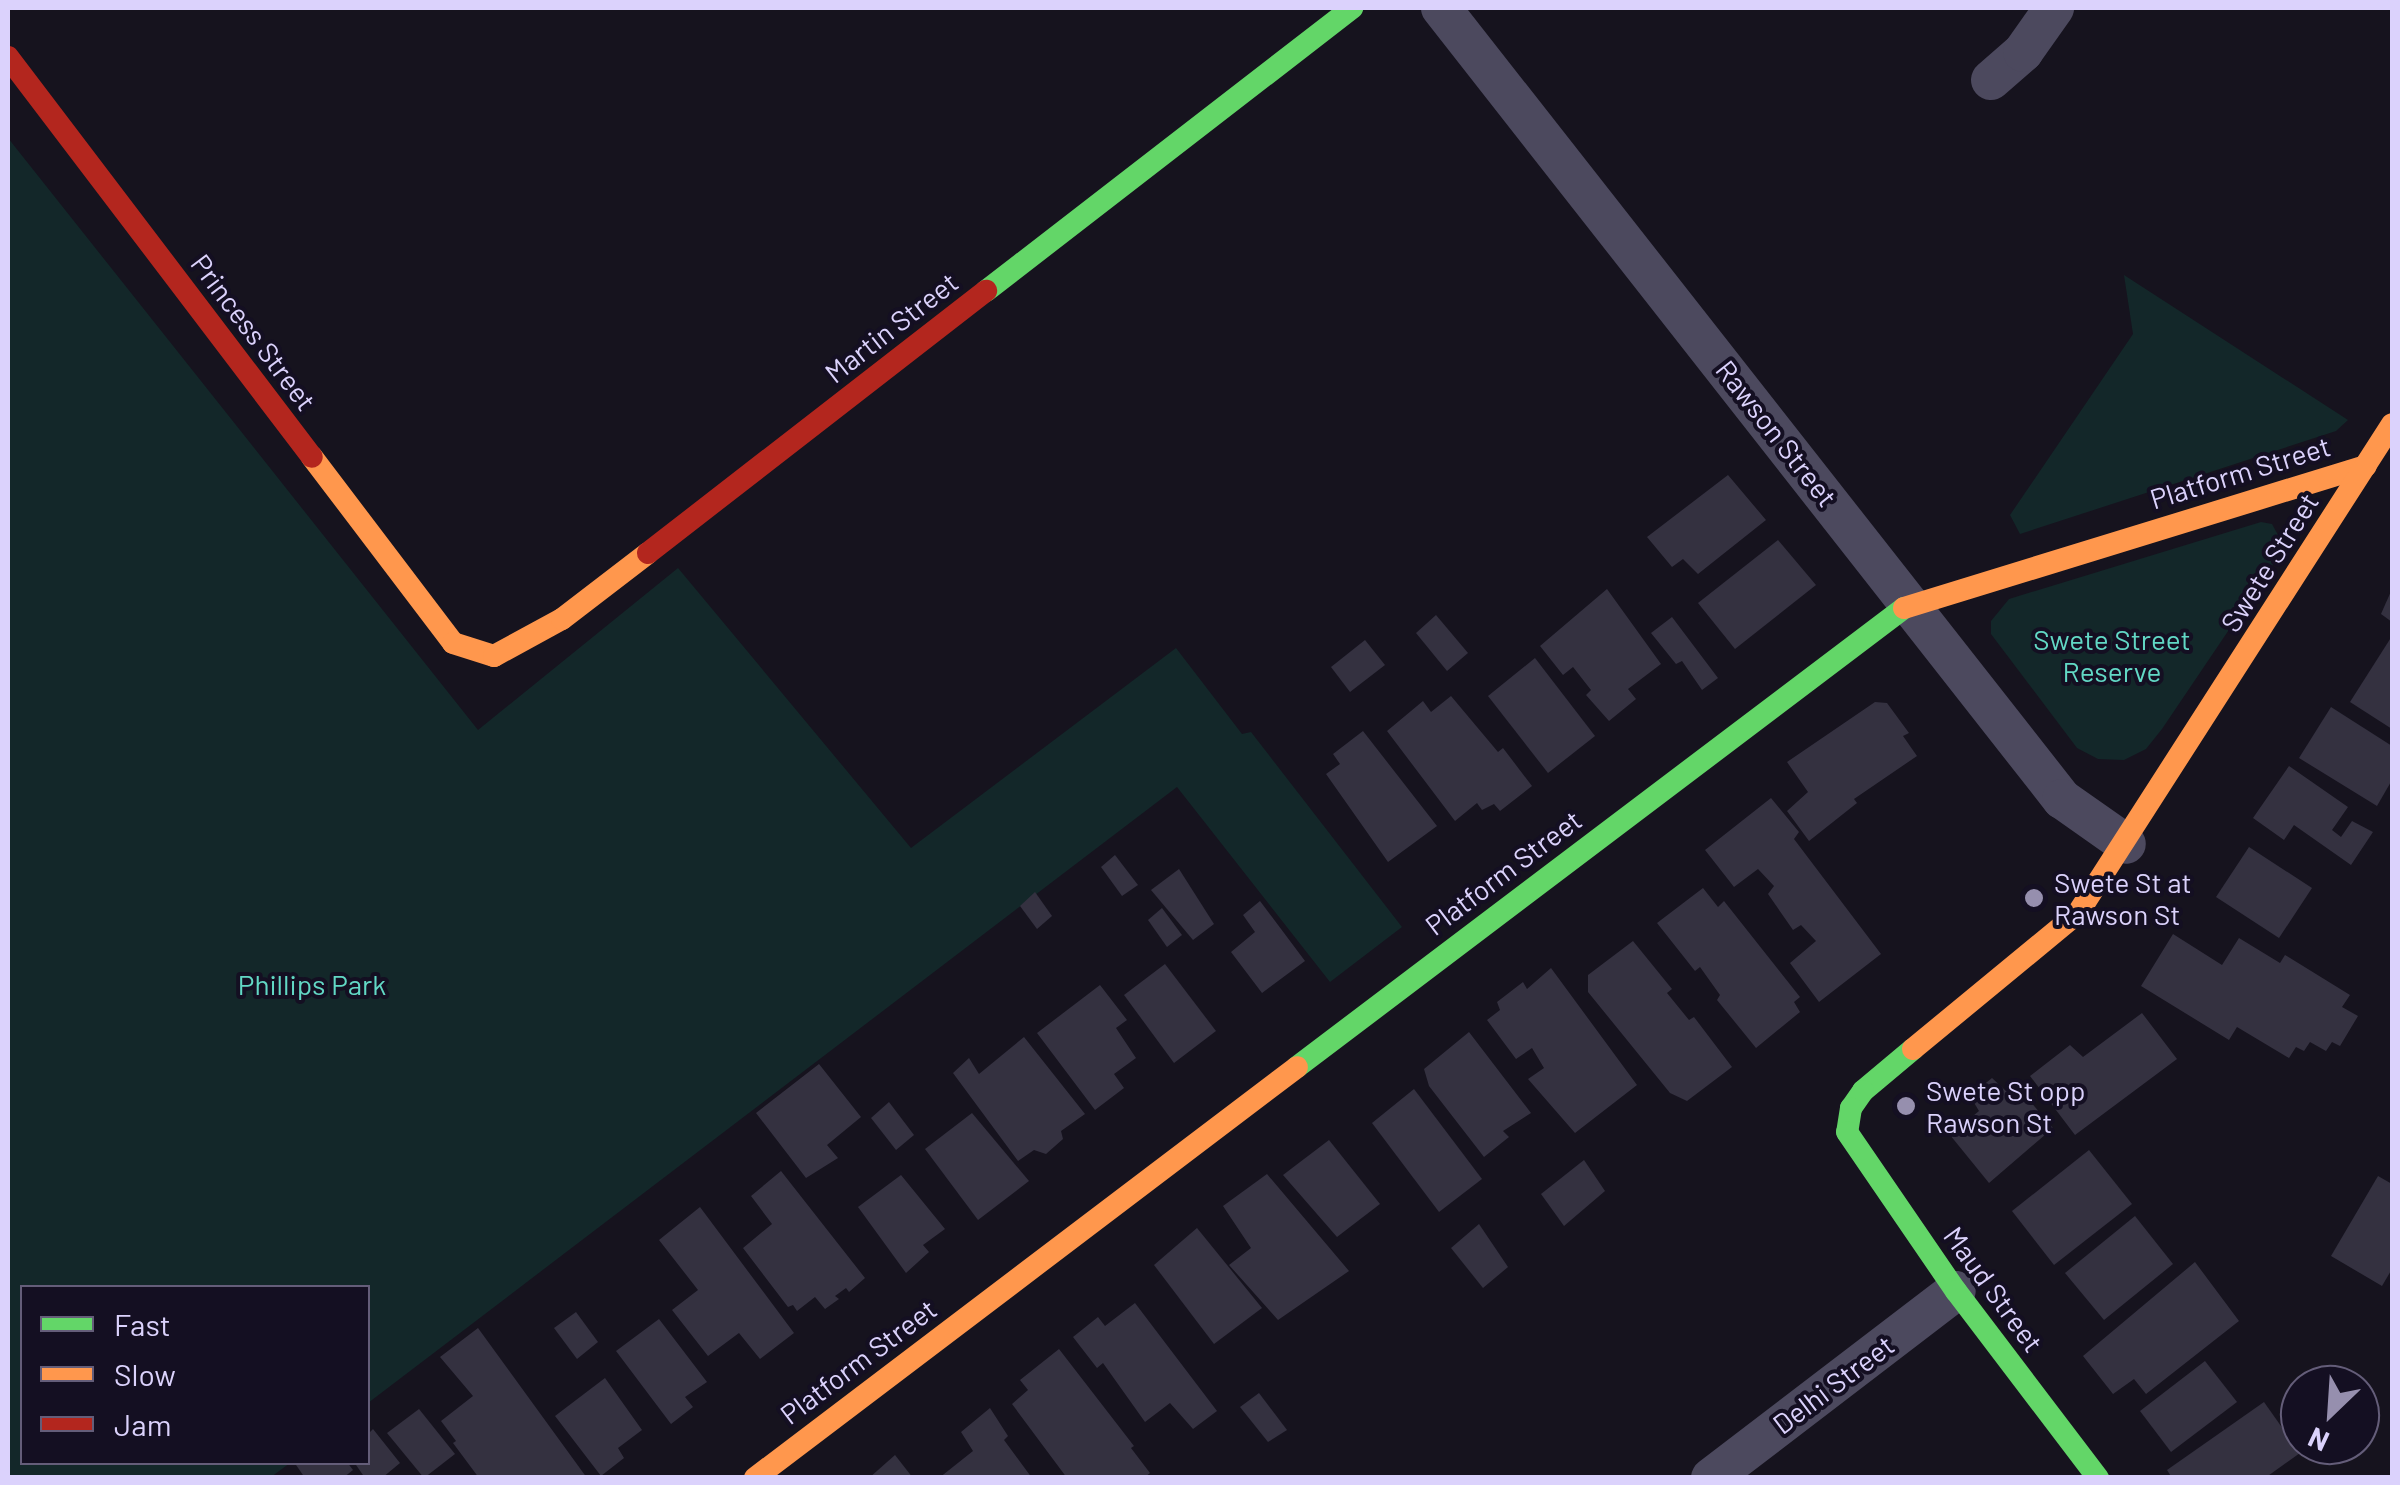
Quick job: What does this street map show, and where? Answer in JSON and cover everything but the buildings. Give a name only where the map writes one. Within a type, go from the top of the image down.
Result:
[{"type":"street","name":"Martin Street","points":[[454,642],[494,656],[562,619],[1352,8]]},
{"type":"street","name":"Rawson Street","points":[[1441,8],[1912,602],[2062,799],[2126,844]]},
{"type":"street","points":[[1991,80],[2023,52],[2054,8]]},
{"type":"street","name":"Princess Street","points":[[8,58],[454,642]]},
{"type":"street","name":"Swete Street","points":[[1847,1132],[1851,1108],[1864,1090],[2078,913],[2126,844],[2392,424]]},
{"type":"street","name":"Platform Street","points":[[754,1478],[1912,602],[2366,466]]},
{"type":"street","name":"Maud Street","points":[[1847,1132],[1956,1290],[2098,1478]]},
{"type":"street","name":"Delhi Street","points":[[1710,1478],[1956,1290]]},
{"type":"green space","name":"Phillips Park","points":[[8,138],[478,730],[678,568],[911,848],[1176,648],[1242,734],[1251,732],[1402,927],[1330,982],[1177,787],[370,1401],[370,1285],[20,1285],[20,1465],[287,1465],[271,1477],[8,1477]]},
{"type":"green space","points":[[2124,275],[2348,420],[2336,431],[2020,534],[2010,515],[2133,334]]},
{"type":"green space","name":"Swete Street Reserve","points":[[2261,522],[2272,524],[2278,535],[2274,563],[2162,729],[2146,749],[2124,760],[2098,759],[2077,748],[1991,634],[1991,621],[2009,599]]},
{"type":"traffic: fast","points":[[986,291],[1352,8]]},
{"type":"traffic: fast","points":[[1297,1067],[1904,608]]},
{"type":"traffic: fast","points":[[1913,1049],[1863,1091],[1851,1108],[1847,1132],[1956,1291],[2098,1478]]},
{"type":"traffic: slow","points":[[1913,1049],[2078,913],[2392,424]]},
{"type":"traffic: slow","points":[[312,457],[453,643],[494,656],[562,619],[648,553]]},
{"type":"traffic: slow","points":[[1904,608],[2366,466]]},
{"type":"traffic: slow","points":[[755,1478],[1297,1067]]},
{"type":"traffic: jam","points":[[8,57],[312,457]]},
{"type":"traffic: jam","points":[[648,553],[986,291]]},
{"type":"place","name":"Swete St at Rawson St","points":[[2034,898]]},
{"type":"place","name":"Swete St opp Rawson St","points":[[1906,1106]]}]
